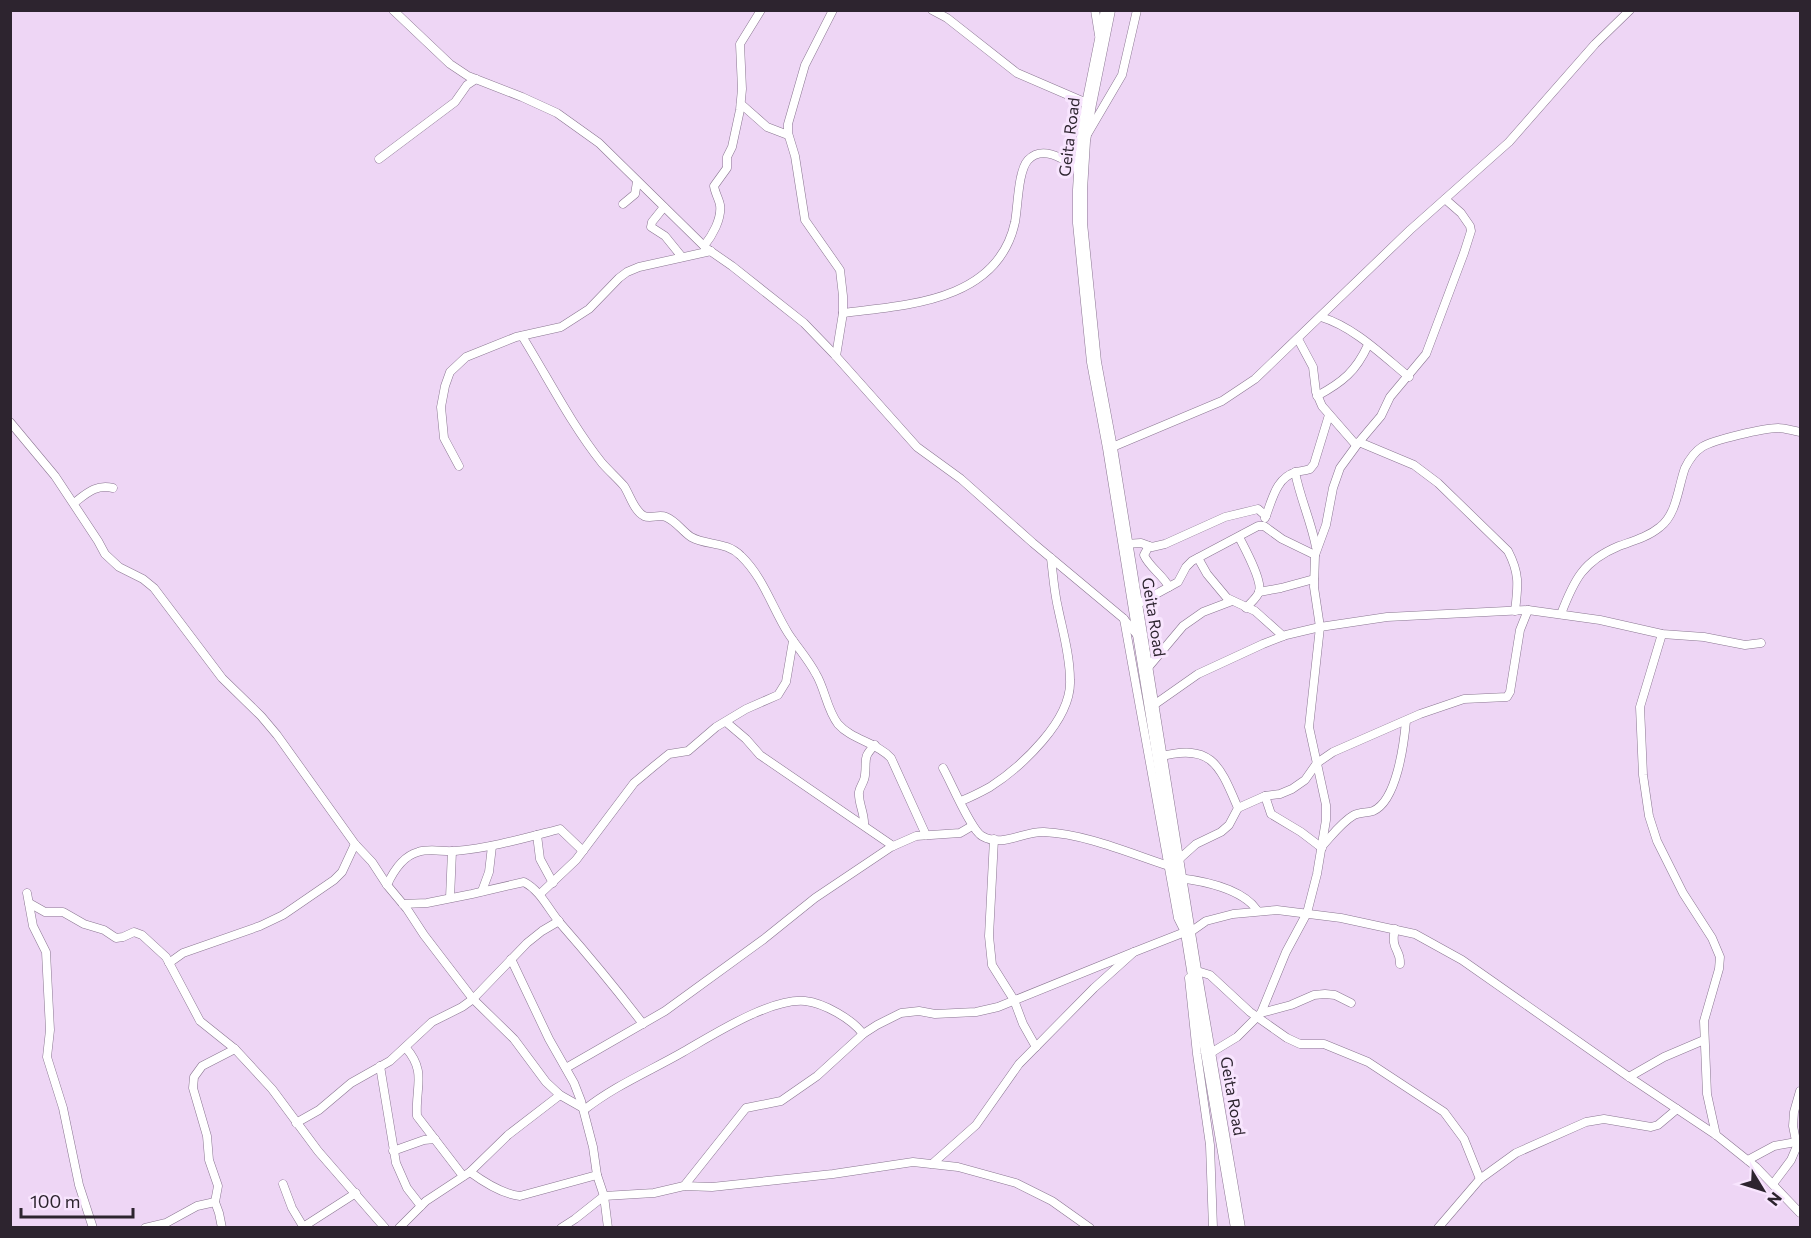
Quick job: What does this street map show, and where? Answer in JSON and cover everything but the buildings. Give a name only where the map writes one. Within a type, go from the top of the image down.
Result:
[{"type":"highway","name":"Geita Road","points":[[1108,10],[1089,104],[1081,172],[1080,223],[1094,362],[1146,670],[1172,864],[1179,878],[1238,1227]]},
{"type":"street","points":[[393,10],[450,64],[476,79],[557,113],[599,143],[708,249],[783,305],[836,356],[917,447],[961,479],[1124,618],[1141,640]]},
{"type":"street","points":[[708,249],[720,205],[714,186],[727,168],[727,157],[732,147],[741,104],[740,44],[761,10]]},
{"type":"street","points":[[833,10],[806,65],[788,124],[788,135],[795,156],[805,220],[840,270],[843,313],[836,356]]},
{"type":"street","points":[[932,10],[947,18],[1017,73],[1089,104]]},
{"type":"street","points":[[1095,10],[1100,49]]},
{"type":"street","points":[[1083,141],[1122,75],[1137,10]]},
{"type":"street","points":[[1110,448],[1195,413],[1240,390],[1255,379],[1410,231],[1509,142],[1595,44],[1630,10]]},
{"type":"street","points":[[379,159],[432,118],[446,111],[467,85],[476,79]]},
{"type":"street","points":[[741,104],[770,130],[788,135]]},
{"type":"street","points":[[843,313],[910,305],[946,295],[983,276],[999,260],[1011,239],[1021,183],[1028,160],[1037,155],[1053,154],[1067,160],[1081,172]]},
{"type":"street","points":[[623,204],[636,194],[637,182]]},
{"type":"street","points":[[1316,552],[1326,525],[1337,477],[1344,462],[1381,416],[1390,397],[1426,354],[1471,231],[1469,223],[1461,213],[1445,199]]},
{"type":"street","points":[[664,207],[652,222],[651,227],[665,236],[682,257]]},
{"type":"street","points":[[459,466],[444,438],[441,408],[450,372],[466,357],[522,336],[561,327],[589,309],[627,272],[708,249]]},
{"type":"street","points":[[1321,317],[1341,325],[1409,377]]},
{"type":"street","points":[[522,336],[602,463],[625,488],[638,511],[646,517],[667,517],[692,537],[722,544],[737,553],[765,588],[771,604],[793,641],[817,675],[839,726],[883,749],[891,758],[926,835]]},
{"type":"street","points":[[1298,339],[1313,367],[1317,396],[1329,416],[1358,444],[1414,465],[1438,483],[1508,551],[1515,565],[1519,582],[1515,611]]},
{"type":"street","points":[[1317,396],[1338,384],[1355,369],[1368,345]]},
{"type":"street","points":[[1136,606],[1178,582],[1189,563],[1260,526],[1281,481],[1295,472],[1310,469],[1314,464],[1329,416]]},
{"type":"street","points":[[10,422],[55,476],[110,561],[154,588],[222,678],[278,735],[355,844],[404,904],[424,935],[473,999],[514,1039],[546,1082],[560,1095],[583,1109]]},
{"type":"street","points":[[1562,614],[1568,593],[1580,573],[1591,562],[1653,531],[1666,522],[1672,511],[1686,466],[1692,455],[1702,446],[1717,440],[1770,429],[1779,428],[1800,432]]},
{"type":"street","points":[[1209,1054],[1237,1037],[1259,1016],[1307,913],[1326,820],[1326,805],[1309,727],[1320,627],[1314,579],[1316,552],[1311,521],[1301,499],[1295,472]]},
{"type":"street","points":[[74,503],[94,488],[105,486],[113,488]]},
{"type":"street","points":[[1125,543],[1141,543],[1149,546],[1165,544],[1208,524],[1240,513],[1258,509],[1266,516]]},
{"type":"street","points":[[1260,526],[1316,552]]},
{"type":"street","points":[[1239,537],[1257,579],[1259,592]]},
{"type":"street","points":[[1149,546],[1144,555],[1169,587]]},
{"type":"street","points":[[961,801],[988,788],[1012,771],[1055,724],[1069,698],[1067,654],[1054,590],[1051,558]]},
{"type":"street","points":[[1198,558],[1216,586],[1232,601],[1260,615],[1283,636]]},
{"type":"street","points":[[1246,608],[1259,592],[1314,579]]},
{"type":"street","points":[[1146,670],[1183,626],[1203,612],[1232,601]]},
{"type":"street","points":[[1172,864],[1196,844],[1221,832],[1229,825],[1238,808],[1265,796],[1280,794],[1292,789],[1305,780],[1317,763],[1332,752],[1451,702],[1464,699],[1507,697],[1510,692],[1520,630],[1528,610]]},
{"type":"street","points":[[1151,707],[1198,674],[1240,653],[1283,636],[1320,627],[1387,617],[1528,610],[1600,620],[1662,634],[1704,637],[1745,645],[1761,643]]},
{"type":"street","points":[[1124,618],[1172,864],[1178,918],[1187,932],[1197,1054],[1210,1145],[1213,1227]]},
{"type":"street","points":[[1662,634],[1640,707],[1643,775],[1648,816],[1658,841],[1683,894],[1712,938],[1720,957],[1719,969],[1706,1008],[1704,1040],[1707,1094],[1716,1135]]},
{"type":"street","points":[[540,894],[554,883],[584,851],[634,783],[669,754],[688,751],[707,734],[746,709],[778,695],[783,690],[788,675],[793,641]]},
{"type":"street","points":[[1322,847],[1344,822],[1356,814],[1373,811],[1383,803],[1398,768],[1406,721]]},
{"type":"street","points":[[726,722],[760,755],[893,846]]},
{"type":"street","points":[[864,825],[864,811],[859,792],[865,777],[866,754],[875,745]]},
{"type":"street","points":[[1159,757],[1184,751],[1209,758],[1220,769],[1238,808]]},
{"type":"street","points":[[943,768],[972,826],[982,837],[1008,840],[1041,832],[1060,834],[1172,864]]},
{"type":"street","points":[[1265,796],[1270,814],[1322,847]]},
{"type":"street","points":[[566,1068],[644,1024],[733,962],[815,898],[893,846],[916,836],[960,833],[972,826]]},
{"type":"street","points":[[387,885],[393,873],[411,855],[427,851],[452,851],[492,846],[560,829],[584,851]]},
{"type":"street","points":[[537,835],[540,859],[554,883]]},
{"type":"street","points":[[994,839],[989,936],[992,965],[1014,1000],[1023,1024],[1036,1047]]},
{"type":"street","points":[[169,963],[193,949],[260,926],[284,915],[342,872],[355,844]]},
{"type":"street","points":[[482,891],[489,872],[492,846]]},
{"type":"street","points":[[450,898],[452,851]]},
{"type":"street","points":[[1179,878],[1199,880],[1235,892],[1248,900],[1257,910]]},
{"type":"street","points":[[404,904],[427,903],[524,882],[540,894],[559,921],[644,1024]]},
{"type":"street","points":[[27,893],[33,926],[46,952],[45,972],[50,1030],[47,1057],[63,1108],[79,1185],[93,1227]]},
{"type":"street","points":[[29,903],[45,912],[63,912],[84,924],[104,930],[116,938],[138,932],[149,941],[169,963],[200,1021],[235,1049],[272,1089],[318,1151],[386,1227]]},
{"type":"street","points":[[684,1186],[746,1108],[782,1101],[817,1076],[863,1034],[901,1013],[976,1012],[998,1007],[1187,932],[1206,921],[1257,910],[1307,913],[1395,929],[1415,934],[1462,960],[1716,1135],[1748,1160],[1800,1213]]},
{"type":"street","points":[[296,1123],[319,1110],[351,1083],[406,1048],[432,1022],[473,999],[511,959],[542,931],[559,921]]},
{"type":"street","points":[[1395,929],[1393,942],[1400,958],[1400,964]]},
{"type":"street","points":[[932,1164],[976,1125],[1019,1064],[1094,988],[1134,952]]},
{"type":"street","points":[[511,959],[549,1039],[574,1083],[593,1147],[608,1227]]},
{"type":"street","points":[[1194,970],[1210,975],[1287,1038],[1300,1044],[1324,1044],[1368,1062],[1444,1112],[1464,1139],[1480,1179]]},
{"type":"street","points":[[1259,1016],[1314,995],[1335,995],[1351,1002]]},
{"type":"street","points":[[583,1109],[709,1036],[768,1008],[804,1001],[849,1018],[863,1034]]},
{"type":"street","points":[[1629,1077],[1664,1057],[1704,1040]]},
{"type":"street","points":[[406,1048],[416,1061],[420,1073],[417,1116],[466,1174],[511,1195],[520,1196],[597,1174]]},
{"type":"street","points":[[222,1227],[214,1202],[218,1186],[209,1160],[207,1136],[193,1088],[194,1077],[202,1066],[235,1049]]},
{"type":"street","points":[[380,1066],[393,1151],[401,1177],[421,1206]]},
{"type":"street","points":[[1773,1184],[1791,1160],[1797,1146],[1793,1126],[1800,1091]]},
{"type":"street","points":[[399,1227],[421,1206],[466,1174],[508,1135],[560,1095]]},
{"type":"street","points":[[1438,1227],[1480,1179],[1516,1153],[1586,1122],[1604,1119],[1651,1128],[1677,1109]]},
{"type":"street","points":[[393,1151],[424,1140],[435,1139]]},
{"type":"street","points":[[1748,1160],[1774,1146],[1796,1142]]},
{"type":"street","points":[[561,1227],[604,1196],[654,1193],[684,1186],[712,1187],[833,1174],[897,1163],[958,1167],[1016,1183],[1052,1201],[1089,1227]]},
{"type":"street","points":[[283,1184],[292,1208],[304,1227],[356,1193]]},
{"type":"street","points":[[145,1227],[166,1223],[197,1206],[214,1202]]}]
